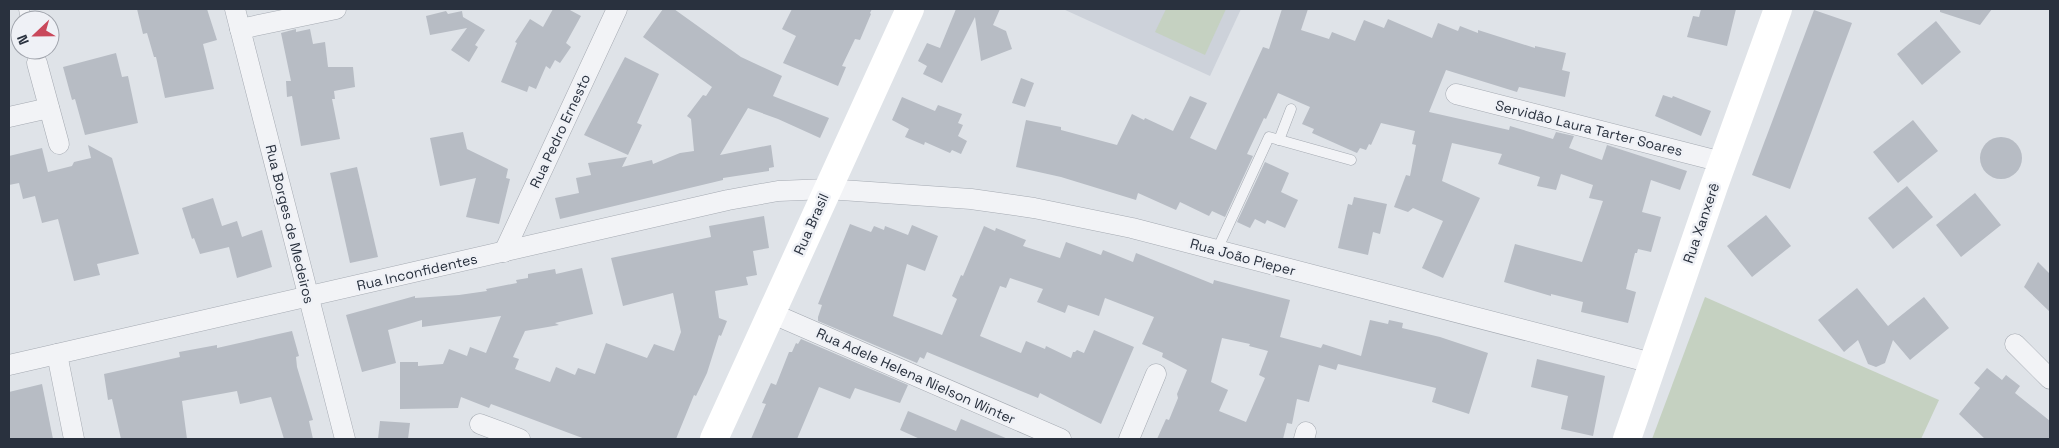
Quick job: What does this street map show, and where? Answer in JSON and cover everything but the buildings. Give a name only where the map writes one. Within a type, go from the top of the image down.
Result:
[{"type":"street","name":"Rua Borges de Medeiros","points":[[235,9],[345,439]]},
{"type":"street","points":[[240,29],[336,9]]},
{"type":"street","name":"Rua Pedro Ernesto","points":[[504,252],[616,9]]},
{"type":"street","name":"Rua Brasil","points":[[714,439],[910,9]]},
{"type":"street","name":"Rua Xanxerê","points":[[1627,439],[1722,162],[1778,9]]},
{"type":"street","points":[[36,60],[59,144]]},
{"type":"street","name":"Servidão Laura Tarter Soares","points":[[1456,94],[1722,162]]},
{"type":"street","points":[[9,117],[49,108]]},
{"type":"street","name":"Rua Inconfidentes","points":[[9,365],[728,200],[778,192],[827,189]]},
{"type":"street","name":"Rua João Pieper","points":[[827,189],[971,199],[1034,208],[1132,228],[1652,363]]},
{"type":"street","name":"Rua Adele Helena Nielson Winter","points":[[771,313],[1060,439]]},
{"type":"street","points":[[2015,344],[2050,379]]},
{"type":"street","points":[[57,354],[74,439]]},
{"type":"street","points":[[1129,439],[1156,374]]},
{"type":"street","points":[[480,424],[520,439]]},
{"type":"lane","points":[[1279,140],[1291,109]]},
{"type":"lane","points":[[1217,250],[1268,137],[1351,160]]},
{"type":"shaded area","points":[[1063,9],[1241,9],[1210,76]]},
{"type":"green space","points":[[1166,9],[1226,9],[1205,55],[1155,32]]},
{"type":"green space","points":[[1705,297],[1939,400],[1921,439],[1652,439]]}]
